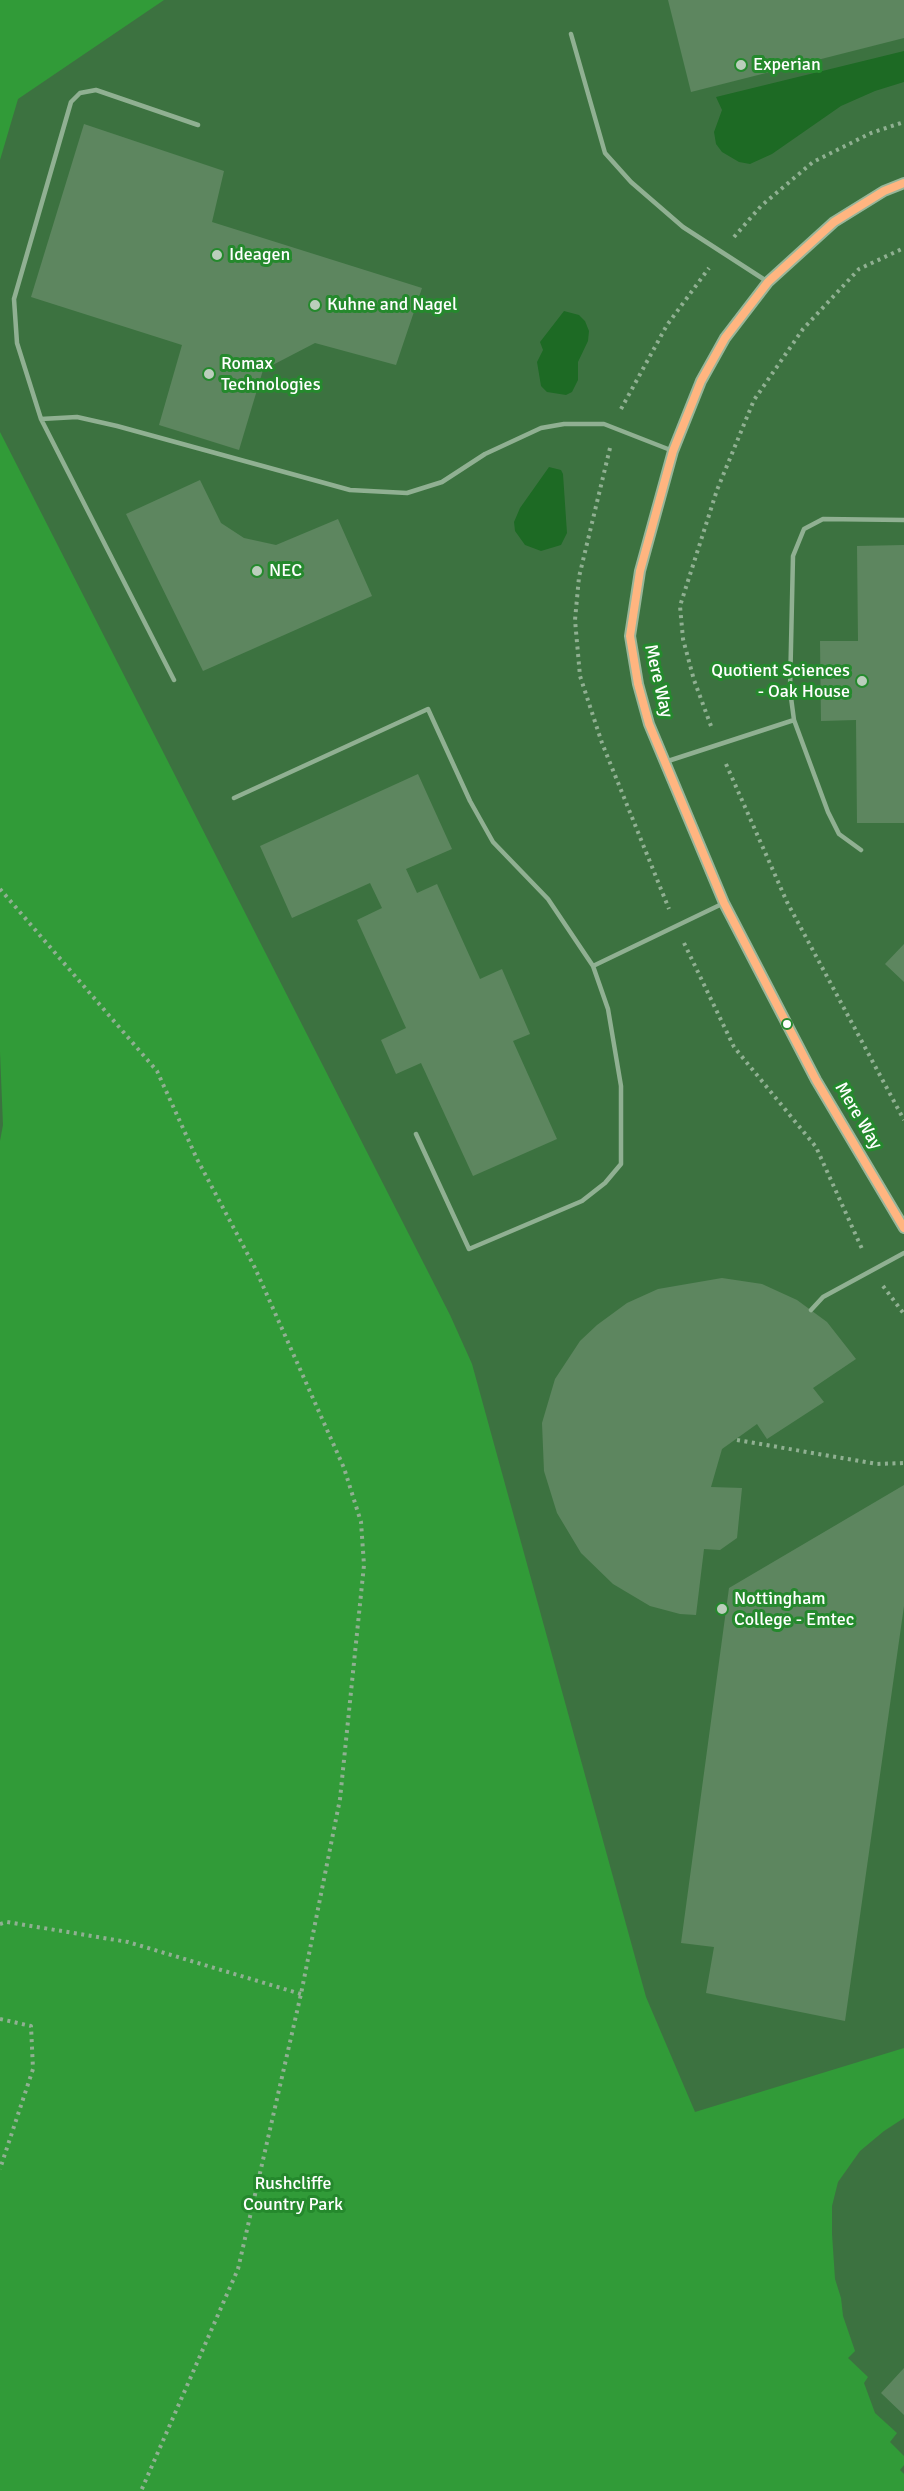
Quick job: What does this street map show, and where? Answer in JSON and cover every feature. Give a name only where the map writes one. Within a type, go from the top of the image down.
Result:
[{"type":"street","name":"Mere Way","points":[[904,183],[884,191],[834,222],[768,282],[725,338],[701,381],[673,451],[640,571],[630,636],[640,694],[649,724],[724,903],[816,1080],[904,1228]]},
{"type":"lane","points":[[571,34],[605,153],[631,182],[683,227],[768,282]]},
{"type":"lane","points":[[174,680],[41,419],[18,343],[14,299],[70,102],[80,93],[96,90],[198,125]]},
{"type":"lane","points":[[41,419],[77,417],[350,490],[407,494],[442,482],[485,454],[541,428],[564,424],[604,424],[673,451]]},
{"type":"lane","points":[[861,850],[839,834],[828,812],[794,720],[790,690],[792,556],[804,529],[823,519],[904,520]]},
{"type":"lane","points":[[234,798],[428,709],[470,801],[493,842],[548,899],[593,966],[608,1009],[621,1086],[621,1164],[605,1183],[582,1201],[469,1249],[416,1134]]},
{"type":"lane","points":[[665,762],[794,720]]},
{"type":"lane","points":[[593,966],[724,903]]},
{"type":"lane","points":[[811,1310],[823,1298],[904,1253]]},
{"type":"path","points":[[904,122],[871,133],[813,162],[761,206],[721,252],[667,325],[623,403],[615,428],[579,577],[575,620],[580,676],[602,743],[676,926],[734,1047],[816,1148],[872,1271],[904,1314]]},
{"type":"path","points":[[0,889],[157,1071],[197,1159],[255,1268],[344,1468],[361,1522],[363,1565],[340,1799],[301,1994],[238,2269],[141,2491]]},
{"type":"path","points":[[737,1440],[877,1464],[904,1463]]},
{"type":"path","points":[[0,1924],[7,1922],[128,1942],[301,1994]]},
{"type":"path","points":[[0,2019],[31,2026],[33,2069],[0,2169]]},
{"type":"green space","points":[[0,0],[164,0],[18,99],[0,160]]},
{"type":"green space","name":"Rushcliffe Country Park","points":[[0,432],[450,1315],[472,1364],[646,1997],[695,2112],[904,2048],[904,2118],[860,2151],[838,2182],[832,2206],[832,2234],[835,2279],[841,2298],[843,2316],[855,2351],[848,2358],[868,2377],[864,2383],[875,2413],[897,2433],[890,2442],[904,2456],[904,2465],[900,2470],[904,2474],[904,2491],[0,2491],[0,1141],[3,1125],[0,1052]]},
{"type":"shaded area","points":[[904,51],[904,82],[875,91],[841,106],[772,154],[750,164],[739,162],[722,152],[716,144],[714,132],[722,110],[716,97]]},
{"type":"shaded area","points":[[564,311],[579,315],[585,321],[589,331],[588,341],[578,362],[578,380],[572,392],[566,395],[547,392],[541,386],[537,362],[543,350],[540,342]]},
{"type":"shaded area","points":[[549,467],[561,470],[563,474],[567,533],[561,545],[541,551],[525,545],[515,531],[514,522],[520,508]]},
{"type":"building","name":"Experian","points":[[668,0],[904,0],[904,38],[691,92]]},
{"type":"building","points":[[84,124],[224,171],[212,222],[422,288],[396,365],[315,343],[263,370],[239,450],[159,425],[182,345],[31,297]]},
{"type":"building","name":"NEC","points":[[200,480],[221,523],[244,538],[276,545],[338,519],[372,596],[203,671],[126,514]]},
{"type":"building","name":"Quotient Sciences - Oak House","points":[[904,545],[904,823],[857,823],[856,720],[821,721],[820,641],[858,641],[857,546]]},
{"type":"building","points":[[418,774],[452,849],[406,869],[417,893],[437,884],[480,979],[502,969],[530,1034],[513,1041],[557,1139],[473,1176],[421,1063],[396,1074],[381,1040],[406,1028],[357,920],[382,908],[370,883],[292,918],[260,846]]},
{"type":"building","points":[[904,944],[904,982],[885,964]]},
{"type":"building","points":[[722,1278],[762,1284],[797,1300],[827,1322],[856,1359],[813,1388],[824,1402],[767,1439],[757,1424],[722,1449],[711,1487],[742,1488],[737,1538],[720,1550],[704,1549],[696,1615],[680,1614],[650,1606],[613,1584],[581,1553],[557,1513],[544,1471],[542,1423],[555,1379],[580,1341],[597,1325],[627,1303],[658,1289]]},
{"type":"building","points":[[904,1485],[904,1606],[845,2021],[706,1993],[714,1947],[681,1943],[729,1588]]},
{"type":"building","points":[[904,2368],[904,2415],[881,2393]]},
{"type":"transit line","points":[[904,183],[884,191],[834,222],[768,282],[725,338],[701,381],[673,451],[640,571],[630,636],[638,684],[649,724],[724,903],[816,1080],[904,1228]]},
{"type":"place","name":"Experian","points":[[741,65]]},
{"type":"place","name":"Ideagen","points":[[217,255]]},
{"type":"place","name":"Kuhne and Nagel","points":[[315,305]]},
{"type":"place","name":"Romax Technologies","points":[[209,374]]},
{"type":"place","name":"NEC","points":[[257,571]]},
{"type":"place","name":"Quotient Sciences - Oak House","points":[[862,681]]},
{"type":"place","name":"Nottingham College - Emtec","points":[[722,1609]]}]
